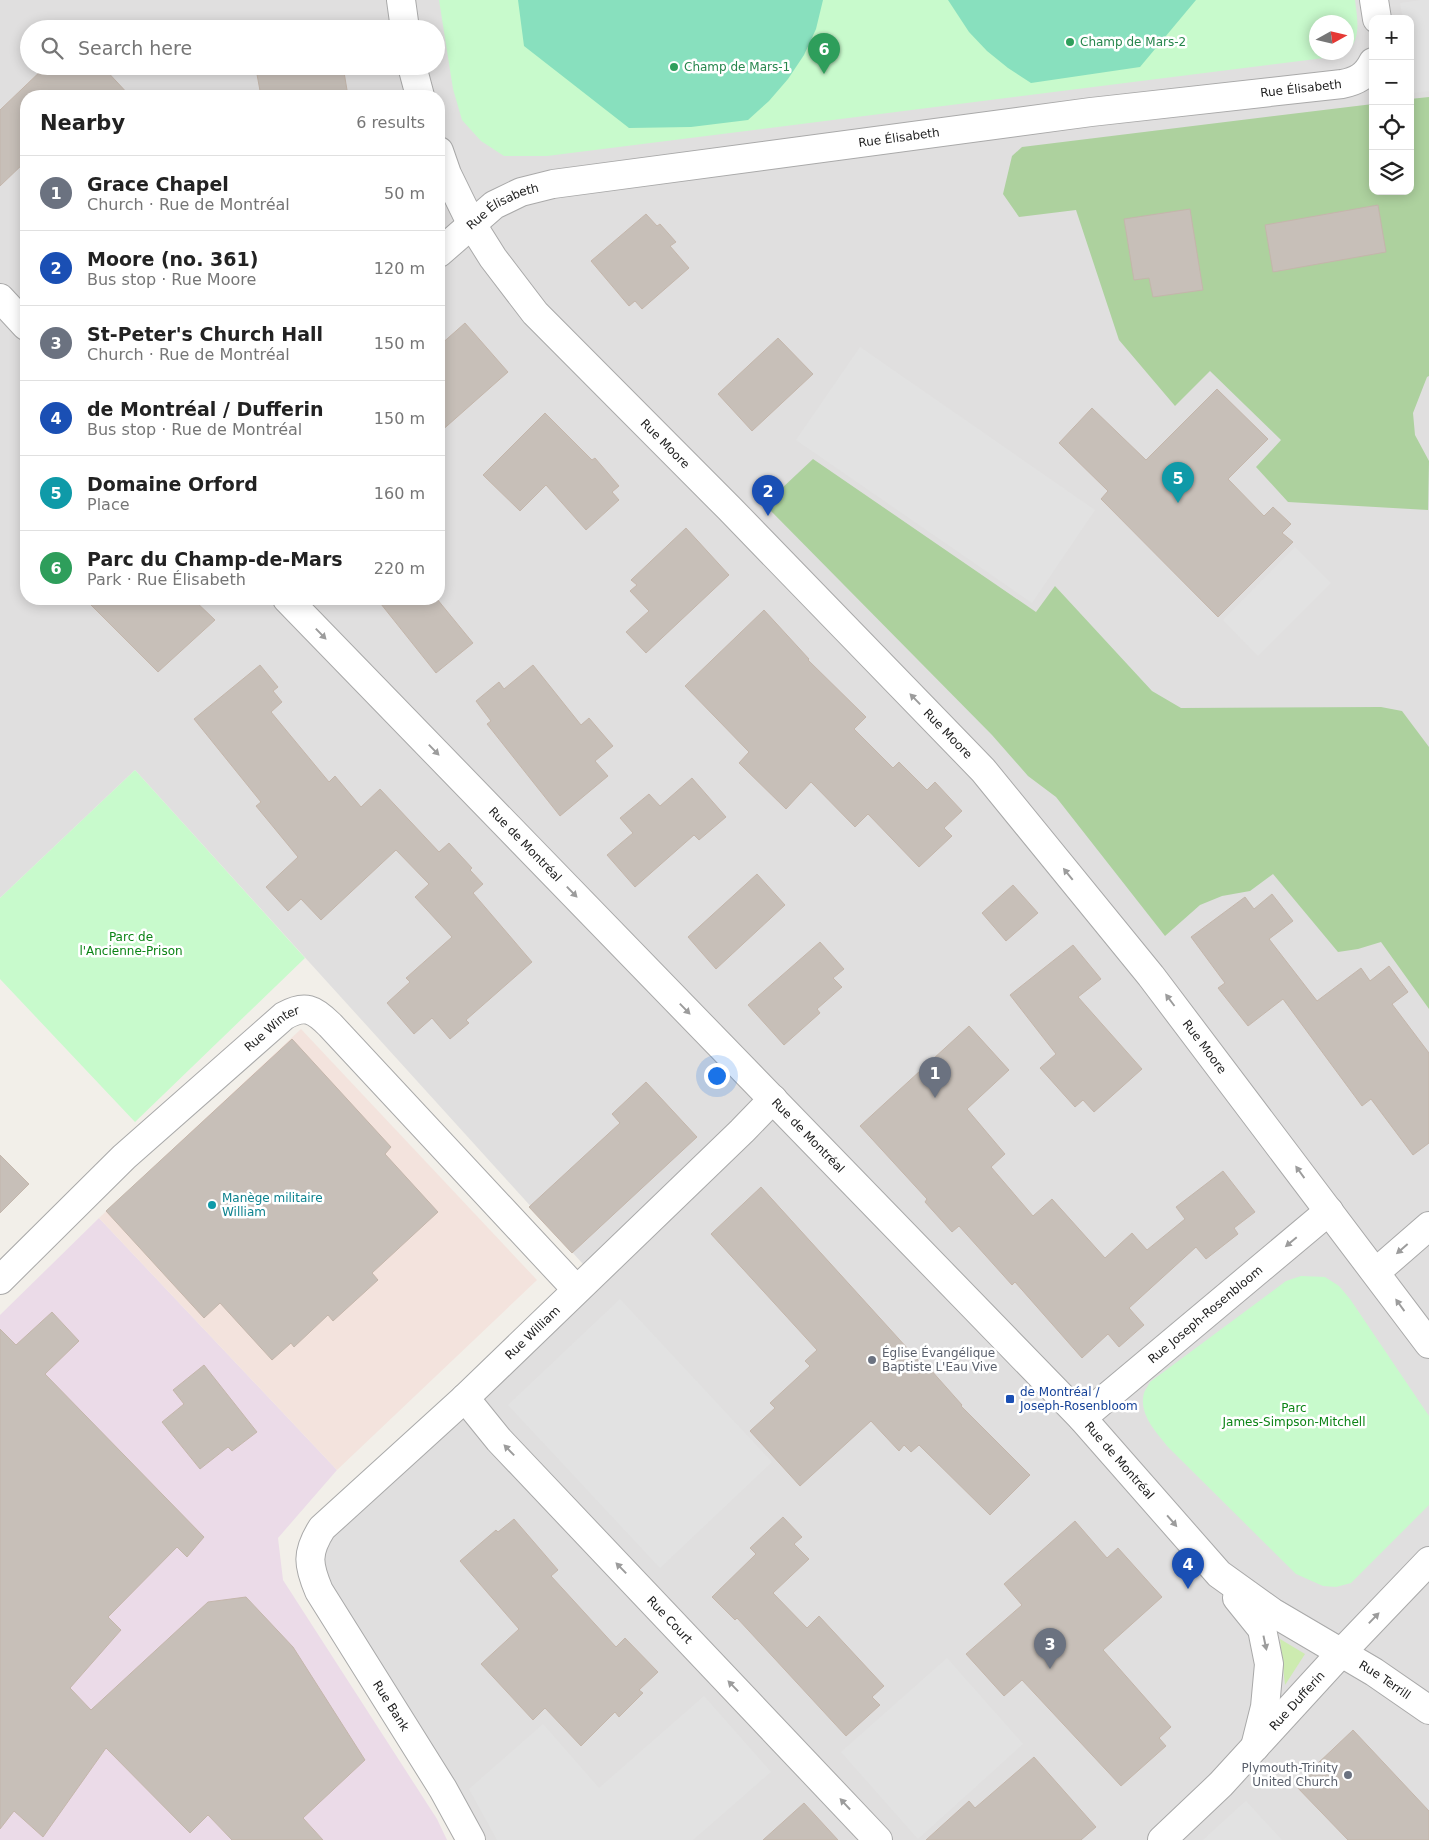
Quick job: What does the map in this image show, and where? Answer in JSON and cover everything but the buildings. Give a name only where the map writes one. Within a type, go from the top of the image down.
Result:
[{"type":"street","points":[[401,0],[404,20]]},
{"type":"street","points":[[1374,0],[1376,15]]},
{"type":"street","name":"Rue Élisabeth","points":[[445,247],[494,205],[521,192],[553,184],[1091,112],[1342,84],[1358,80],[1369,70]]},
{"type":"street","points":[[414,75],[418,90]]},
{"type":"street","name":"Rue Moore","points":[[445,168],[471,223],[493,258],[535,313],[736,515],[983,770],[1151,976],[1429,1344]]},
{"type":"street","name":"Rue de Montréal","points":[[293,605],[1082,1418],[1219,1574],[1272,1612],[1341,1653]]},
{"type":"street","name":"Rue Winter","points":[[0,1280],[124,1157],[284,1016],[295,1010],[312,1010],[330,1025],[576,1289]]},
{"type":"street","name":"Rue William","points":[[311,1573],[309,1557],[313,1542],[322,1528],[465,1398],[773,1099]]},
{"type":"street","name":"Rue Joseph-Rosenbloom","points":[[1082,1418],[1329,1211]]},
{"type":"street","points":[[1376,1272],[1429,1226]]},
{"type":"street","name":"Rue Court","points":[[465,1398],[499,1440],[878,1840]]},
{"type":"street","name":"Rue Dufferin","points":[[1162,1840],[1221,1784],[1341,1653],[1429,1561]]},
{"type":"street","name":"Rue Bank","points":[[311,1573],[319,1591],[443,1788],[471,1840]]},
{"type":"street","points":[[1219,1574],[1262,1629],[1269,1664],[1265,1706],[1255,1748]]},
{"type":"street","name":"Rue Terrill","points":[[1341,1653],[1374,1672],[1429,1710]]},
{"type":"shaded area","points":[[0,0],[1429,0],[1429,1840],[471,1840],[309,1557],[592,1274],[135,770],[0,898]]},
{"type":"shaded area","points":[[1429,0],[1429,91],[1414,93],[1414,15],[1402,15],[1400,3]]},
{"type":"shaded area","points":[[860,347],[1095,510],[1032,603],[796,440]]},
{"type":"shaded area","points":[[1295,547],[1331,583],[1258,656],[1223,620]]},
{"type":"shaded area","name":"Manège militaire William","points":[[301,1029],[537,1280],[337,1470],[99,1218]]},
{"type":"shaded area","points":[[99,1218],[337,1470],[278,1538],[283,1580],[437,1819],[447,1840],[0,1840],[0,1315]]},
{"type":"shaded area","points":[[620,1299],[772,1462],[660,1568],[508,1405]]},
{"type":"shaded area","points":[[947,1658],[1023,1744],[918,1839],[841,1752]]},
{"type":"shaded area","points":[[704,1696],[771,1772],[693,1840],[497,1840],[469,1789],[543,1724],[599,1788]]},
{"type":"shaded area","points":[[1246,1801],[1282,1840],[1203,1840],[1240,1806]]},
{"type":"green space","points":[[439,0],[1355,0],[1357,35],[1354,43],[1354,15],[1309,15],[1309,60],[547,156],[504,156],[481,141],[462,120],[453,89],[445,38],[445,20],[442,20]]},
{"type":"green space","name":"Champ de Mars-1","points":[[518,0],[823,0],[816,29],[804,55],[788,79],[769,101],[748,120],[691,127],[629,128],[524,46]]},
{"type":"green space","name":"Champ de Mars-2","points":[[948,0],[1196,0],[1140,67],[1031,83],[987,51],[969,32]]},
{"type":"green space","points":[[1429,97],[1429,376],[1413,413],[1415,435],[1429,461],[1428,510],[1288,502],[1256,467],[1281,440],[1210,371],[1175,406],[1119,340],[1076,210],[1019,217],[1003,194],[1012,156],[1022,147],[1369,104],[1369,195],[1414,195],[1414,99]]},
{"type":"green space","points":[[813,459],[1036,612],[1055,586],[1152,691],[1181,708],[1381,707],[1402,711],[1429,747],[1429,1009],[1381,942],[1358,949],[1338,952],[1273,874],[1250,891],[1222,896],[1200,905],[1165,936],[1056,797],[1028,776],[992,735],[768,508],[781,489]]},
{"type":"green space","name":"Parc de l'Ancienne-Prison","points":[[135,770],[305,958],[135,1122],[0,979],[0,898]]},
{"type":"green space","name":"Parc James-Simpson-Mitchell","points":[[1301,1276],[1325,1277],[1339,1286],[1350,1299],[1429,1416],[1429,1505],[1351,1583],[1336,1587],[1323,1586],[1296,1574],[1169,1448],[1154,1430],[1146,1416],[1143,1401],[1144,1393],[1150,1382],[1286,1281]]},
{"type":"green space","points":[[1280,1639],[1305,1654],[1285,1685]]},
{"type":"place","name":"Champ de Mars-2","points":[[1070,42]]},
{"type":"place","name":"Champ de Mars-1","points":[[674,67]]},
{"type":"place","name":"Parc du Champ-de-Mars","points":[[824,74]]},
{"type":"place","name":"Domaine Orford","points":[[1178,503]]},
{"type":"place","name":"Moore (no. 361)","points":[[768,516]]},
{"type":"place","name":"Grace Chapel","points":[[935,1098]]},
{"type":"place","name":"Manège militaire William","points":[[212,1205]]},
{"type":"place","name":"Église Évangélique Baptiste L'Eau Vive","points":[[872,1360]]},
{"type":"place","name":"de Montréal / Joseph-Rosenbloom","points":[[1010,1399]]},
{"type":"place","name":"de Montréal / Dufferin","points":[[1188,1589]]},
{"type":"place","name":"St-Peter's Church Hall","points":[[1050,1669]]},
{"type":"place","name":"Plymouth-Trinity United Church","points":[[1348,1775]]}]
